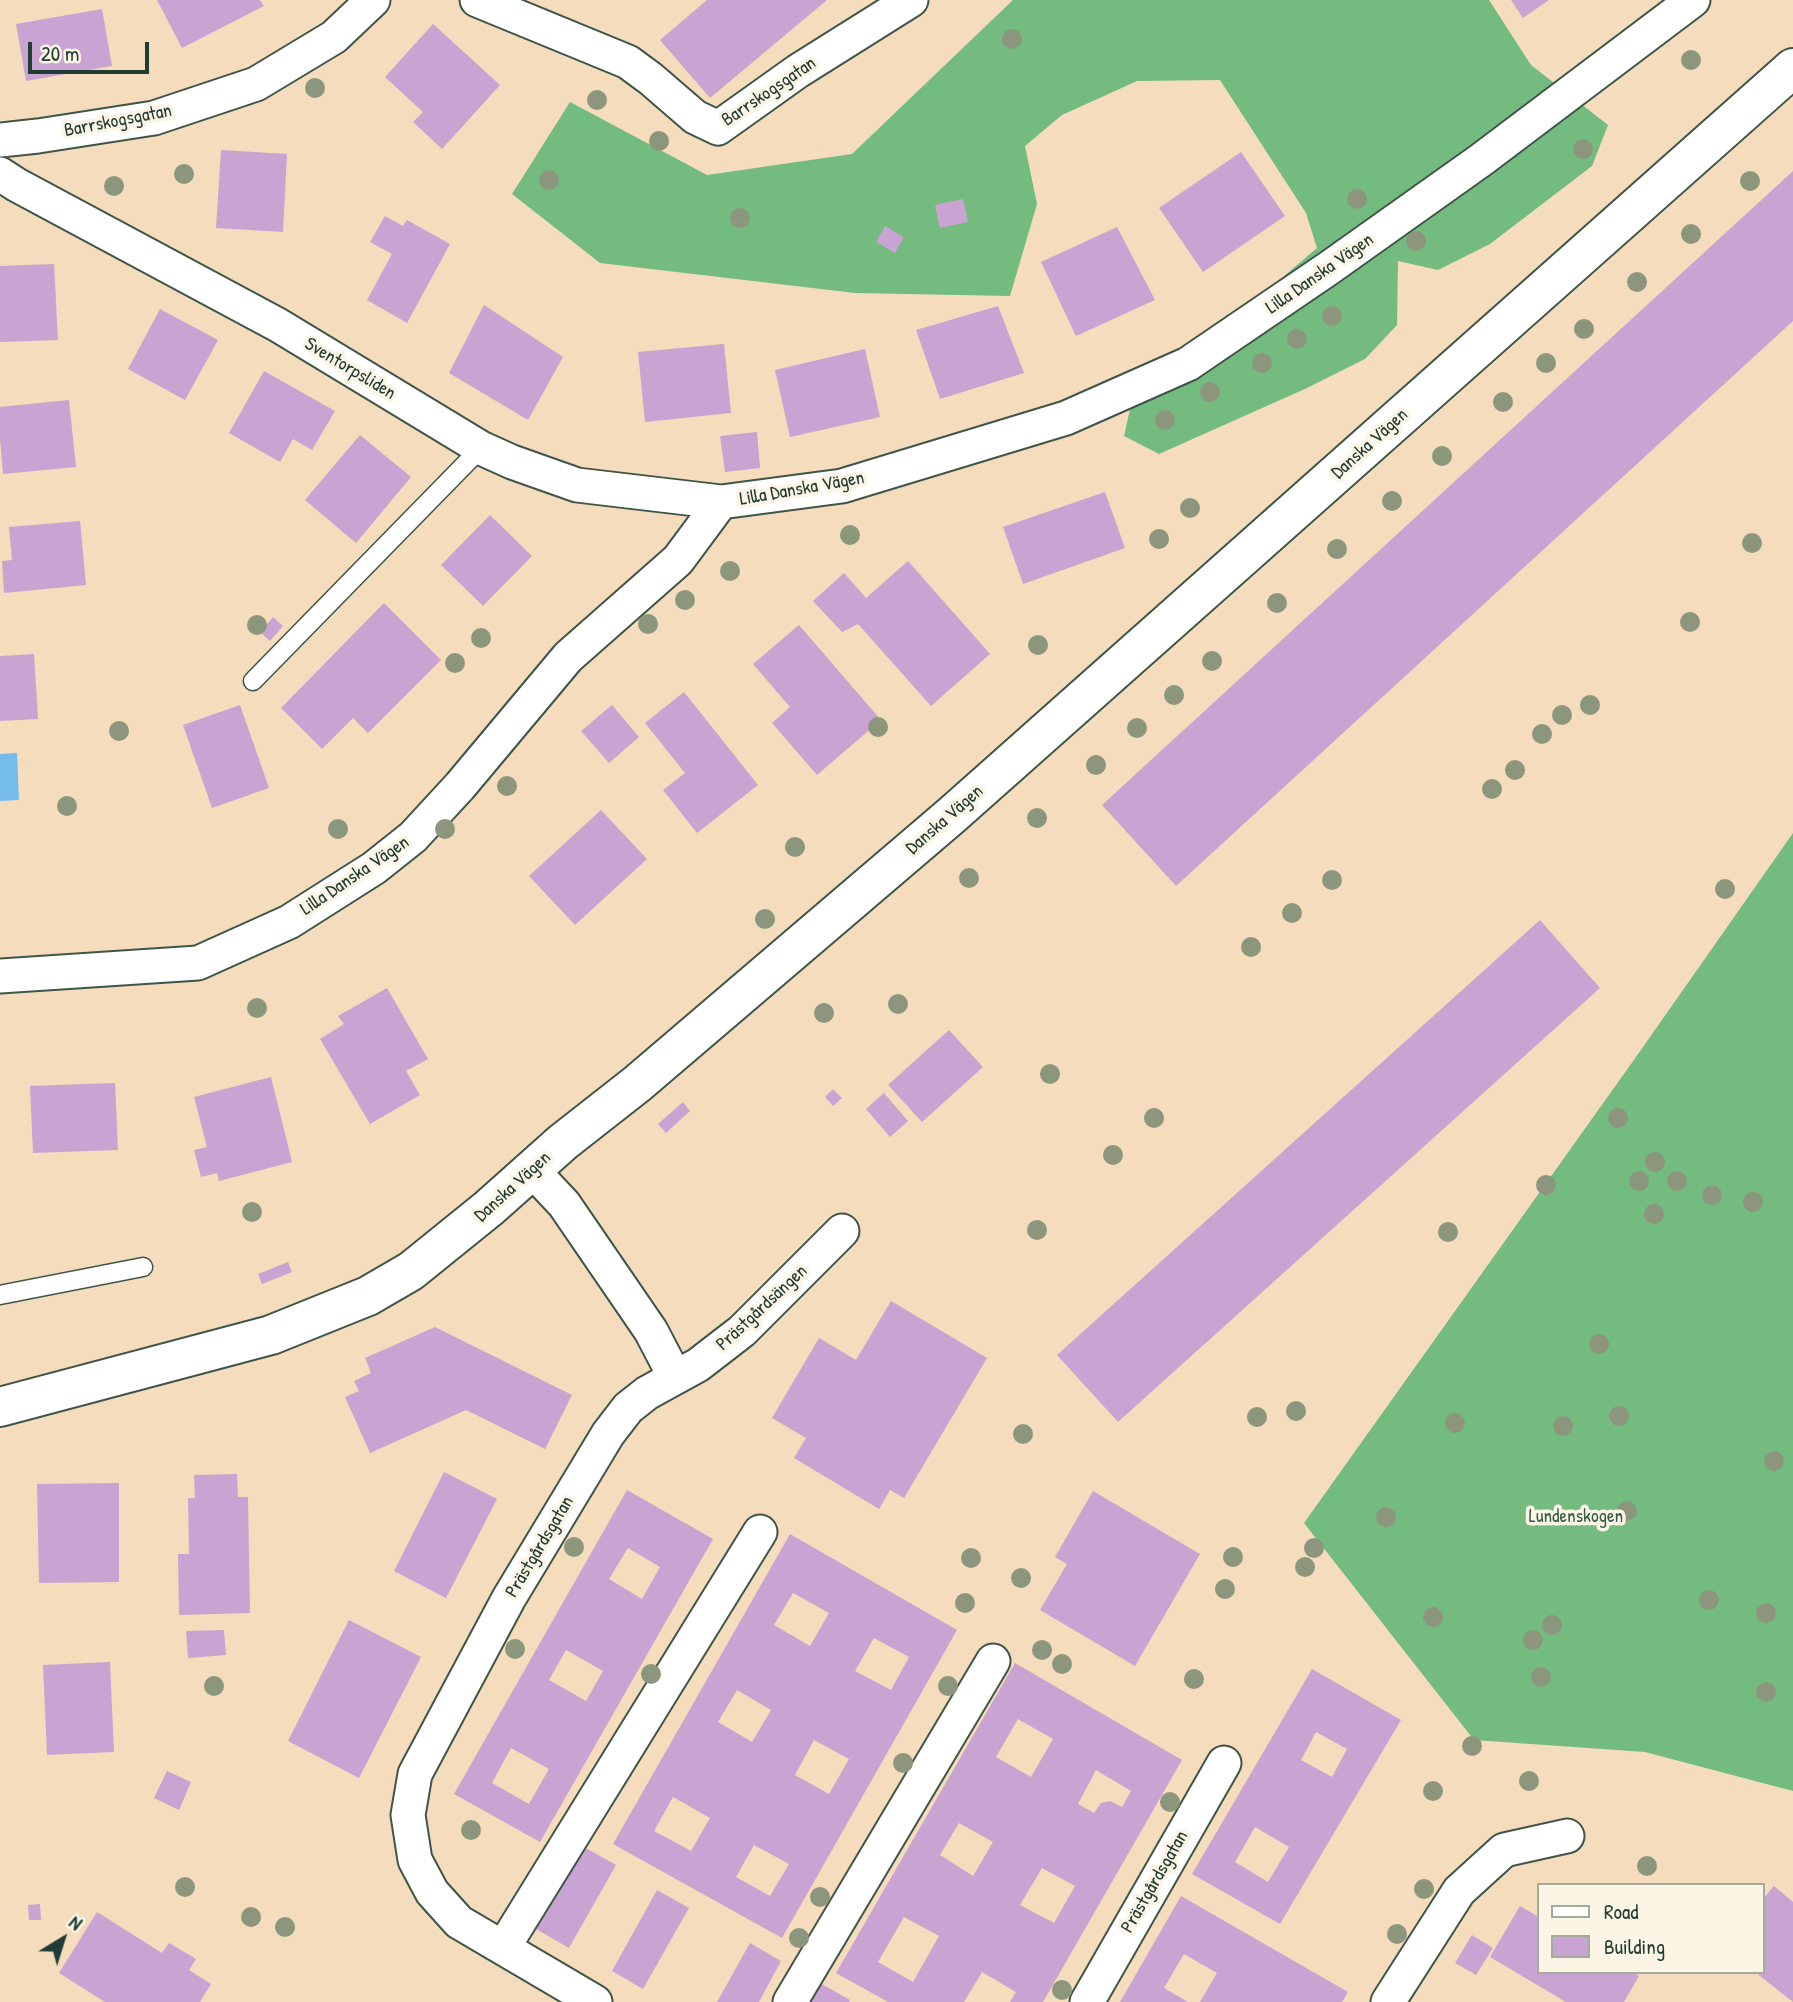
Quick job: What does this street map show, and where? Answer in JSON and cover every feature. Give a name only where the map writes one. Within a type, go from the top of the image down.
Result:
[{"type":"street","name":"Barrskogsgatan","points":[[0,140],[154,118],[256,84],[334,37],[373,0]]},
{"type":"street","name":"Barrskogsgatan","points":[[477,0],[628,62],[695,117],[718,128],[798,71],[911,0]]},
{"type":"street","name":"Lilla Danska Vägen","points":[[0,976],[198,963],[289,922],[374,868],[413,837],[460,786],[568,657],[678,560],[721,502],[842,486],[1066,418],[1188,365],[1481,160],[1693,0]]},
{"type":"street","name":"Danska Vägen","points":[[0,1407],[271,1335],[368,1296],[411,1271],[465,1229],[563,1142],[637,1084],[952,815],[1793,68]]},
{"type":"street","name":"Sventorpsliden","points":[[0,174],[278,325],[481,448],[577,485],[721,502]]},
{"type":"street","points":[[532,1170],[564,1205],[651,1331],[675,1377]]},
{"type":"street","name":"Prästgårdsängen","points":[[675,1377],[698,1365],[742,1331],[842,1231]]},
{"type":"street","name":"Prästgårdsgatan","points":[[595,2002],[459,1922],[432,1892],[415,1860],[408,1815],[415,1774],[509,1598],[608,1434],[628,1408],[675,1377]]},
{"type":"street","points":[[503,1948],[760,1532]]},
{"type":"street","points":[[790,2002],[993,1661]]},
{"type":"street","name":"Prästgårdsgatan","points":[[1087,2002],[1224,1763]]},
{"type":"street","points":[[1388,2002],[1460,1891],[1477,1874],[1504,1850],[1567,1836]]},
{"type":"lane","points":[[253,681],[481,448]]},
{"type":"lane","points":[[0,1295],[143,1267]]},
{"type":"green space","points":[[1013,0],[1489,0],[1531,65],[1608,125],[1592,166],[1490,244],[1438,270],[1398,261],[1397,325],[1365,359],[1159,454],[1124,436],[1134,392],[1263,294],[1317,248],[1306,213],[1220,80],[1137,81],[1062,115],[1025,146],[1037,204],[1010,296],[855,293],[600,263],[512,194],[570,102],[707,175],[852,154]]},
{"type":"green space","name":"Lundenskogen","points":[[1793,833],[1793,1791],[1645,1752],[1474,1740],[1304,1523]]},
{"type":"water","points":[[17,753],[19,800],[0,801],[0,754]]},
{"type":"building","points":[[157,0],[260,0],[264,6],[182,48]]},
{"type":"building","points":[[707,0],[827,0],[710,98],[660,40]]},
{"type":"building","points":[[1511,0],[1549,0],[1523,18]]},
{"type":"building","points":[[102,9],[112,66],[26,81],[16,24]]},
{"type":"building","points":[[433,24],[500,85],[442,149],[413,122],[423,112],[385,77]]},
{"type":"building","points":[[221,150],[287,154],[283,232],[216,228]]},
{"type":"building","points":[[1241,152],[1285,216],[1203,272],[1159,208]]},
{"type":"building","points":[[1793,171],[1793,321],[1176,886],[1102,805]]},
{"type":"building","points":[[963,199],[968,222],[940,228],[935,205]]},
{"type":"building","points":[[385,216],[403,226],[407,220],[450,244],[407,323],[367,300],[392,254],[370,242]]},
{"type":"building","points":[[885,226],[904,237],[895,253],[876,242]]},
{"type":"building","points":[[1117,227],[1155,300],[1076,336],[1041,262]]},
{"type":"building","points":[[54,264],[58,340],[0,342],[0,266]]},
{"type":"building","points":[[484,305],[563,357],[528,420],[449,373]]},
{"type":"building","points":[[998,306],[1024,373],[940,399],[916,330]]},
{"type":"building","points":[[160,309],[218,340],[185,400],[128,369]]},
{"type":"building","points":[[724,344],[731,413],[645,422],[638,352]]},
{"type":"building","points":[[865,349],[880,417],[790,437],[775,370]]},
{"type":"building","points":[[264,371],[335,411],[312,450],[293,439],[280,462],[229,433]]},
{"type":"building","points":[[69,400],[76,467],[3,474],[0,407]]},
{"type":"building","points":[[757,432],[760,468],[725,472],[720,436]]},
{"type":"building","points":[[360,435],[411,477],[356,543],[305,500]]},
{"type":"building","points":[[1105,492],[1125,548],[1023,584],[1003,527]]},
{"type":"building","points":[[490,515],[532,556],[483,606],[441,565]]},
{"type":"building","points":[[80,521],[86,585],[4,593],[2,561],[12,560],[9,527]]},
{"type":"building","points":[[908,561],[990,654],[931,706],[858,624],[842,632],[813,601],[844,573],[866,598]]},
{"type":"building","points":[[384,603],[441,660],[368,733],[353,718],[322,749],[281,708]]},
{"type":"building","points":[[273,617],[283,626],[270,641],[260,632]]},
{"type":"building","points":[[799,625],[881,720],[817,775],[772,723],[790,707],[753,664]]},
{"type":"building","points":[[34,654],[38,719],[0,721],[0,656]]},
{"type":"building","points":[[684,692],[758,785],[697,833],[663,790],[685,773],[645,723]]},
{"type":"building","points":[[240,705],[269,788],[212,808],[183,725]]},
{"type":"building","points":[[612,705],[639,737],[609,763],[581,731]]},
{"type":"building","points":[[601,810],[647,859],[575,925],[529,876]]},
{"type":"building","points":[[1540,920],[1600,988],[1118,1422],[1057,1355]]},
{"type":"building","points":[[387,988],[428,1059],[406,1071],[420,1095],[370,1124],[320,1039],[344,1024],[338,1016]]},
{"type":"building","points":[[949,1030],[983,1067],[922,1122],[888,1085]]},
{"type":"building","points":[[271,1077],[292,1162],[219,1181],[217,1173],[201,1177],[194,1150],[207,1147],[194,1097]]},
{"type":"building","points":[[115,1083],[118,1150],[33,1153],[30,1086]]},
{"type":"building","points":[[833,1089],[842,1098],[833,1106],[825,1097]]},
{"type":"building","points":[[884,1093],[908,1121],[890,1137],[866,1109]]},
{"type":"building","points":[[683,1102],[690,1111],[666,1133],[658,1124]]},
{"type":"building","points":[[288,1262],[292,1272],[262,1284],[258,1274]]},
{"type":"building","points":[[891,1301],[987,1358],[904,1498],[890,1490],[879,1509],[794,1458],[806,1438],[772,1418],[819,1338],[856,1360]]},
{"type":"building","points":[[435,1327],[572,1395],[545,1449],[466,1410],[370,1453],[345,1397],[359,1391],[354,1381],[371,1373],[365,1358]]},
{"type":"building","points":[[444,1472],[497,1499],[446,1598],[394,1571]]},
{"type":"building","points":[[237,1474],[238,1497],[248,1497],[250,1613],[179,1615],[178,1554],[189,1554],[188,1498],[195,1498],[194,1475]]},
{"type":"building","points":[[119,1483],[119,1582],[39,1583],[37,1484]]},
{"type":"building","points":[[627,1490],[713,1539],[540,1842],[454,1794]],"holes":[[[628,1548],[660,1567],[642,1599],[609,1579]],[[566,1650],[603,1671],[586,1701],[549,1680]],[[511,1748],[549,1769],[529,1804],[492,1783]]]},
{"type":"building","points":[[1093,1491],[1200,1554],[1135,1666],[1040,1610],[1067,1564],[1055,1557]]},
{"type":"building","points":[[790,1534],[957,1630],[782,1938],[613,1844]],"holes":[[[793,1593],[829,1613],[810,1646],[774,1625]],[[874,1638],[909,1657],[891,1690],[855,1671]],[[737,1690],[771,1710],[752,1742],[718,1722]],[[814,1740],[849,1759],[829,1794],[795,1775]],[[673,1797],[710,1818],[691,1851],[654,1831]],[[754,1845],[789,1864],[770,1896],[736,1877]]]},
{"type":"building","points":[[349,1620],[421,1657],[359,1778],[288,1741]]},
{"type":"building","points":[[224,1630],[226,1655],[188,1658],[186,1631]]},
{"type":"building","points":[[110,1662],[114,1752],[47,1755],[43,1665]]},
{"type":"building","points":[[1015,1663],[1182,1760],[1043,2002],[1010,2002],[1016,1992],[982,1972],[964,2002],[888,2002],[836,1973]],"holes":[[[1018,1719],[1053,1739],[1031,1777],[996,1757]],[[1096,1770],[1131,1791],[1122,1807],[1110,1801],[1101,1803],[1094,1813],[1078,1804]],[[959,1823],[993,1842],[973,1876],[940,1855]],[[1042,1868],[1075,1886],[1054,1923],[1020,1905]],[[904,1917],[939,1936],[913,1982],[878,1962]]]},
{"type":"building","points":[[1312,1669],[1401,1720],[1280,1924],[1192,1874]],"holes":[[[1316,1732],[1347,1749],[1332,1777],[1301,1760]],[[1255,1827],[1289,1847],[1268,1882],[1235,1862]]]},
{"type":"building","points":[[167,1771],[191,1782],[179,1810],[154,1798]]},
{"type":"building","points":[[584,1847],[616,1865],[569,1948],[536,1929]]},
{"type":"building","points":[[1774,1886],[1793,1902],[1793,2002],[1758,1974],[1765,1974],[1765,1897]]},
{"type":"building","points":[[657,1890],[689,1908],[643,1989],[612,1971]]},
{"type":"building","points":[[1181,1896],[1348,1992],[1342,2002],[1200,2002],[1217,1973],[1184,1954],[1164,1988],[1188,2002],[1120,2002]]},
{"type":"building","points":[[40,1904],[41,1920],[29,1920],[28,1905]]},
{"type":"building","points":[[1520,1906],[1538,1916],[1538,1974],[1639,1976],[1624,2002],[1566,2002],[1490,1957]]},
{"type":"building","points":[[97,1912],[162,1953],[169,1943],[196,1959],[189,1970],[211,1984],[200,2002],[105,2002],[59,1973]]},
{"type":"building","points":[[1472,1935],[1493,1948],[1476,1975],[1455,1963]]},
{"type":"building","points":[[750,1943],[781,1961],[759,2002],[717,2002]]},
{"type":"building","points":[[818,1982],[850,2000],[849,2002],[807,2002]]}]
